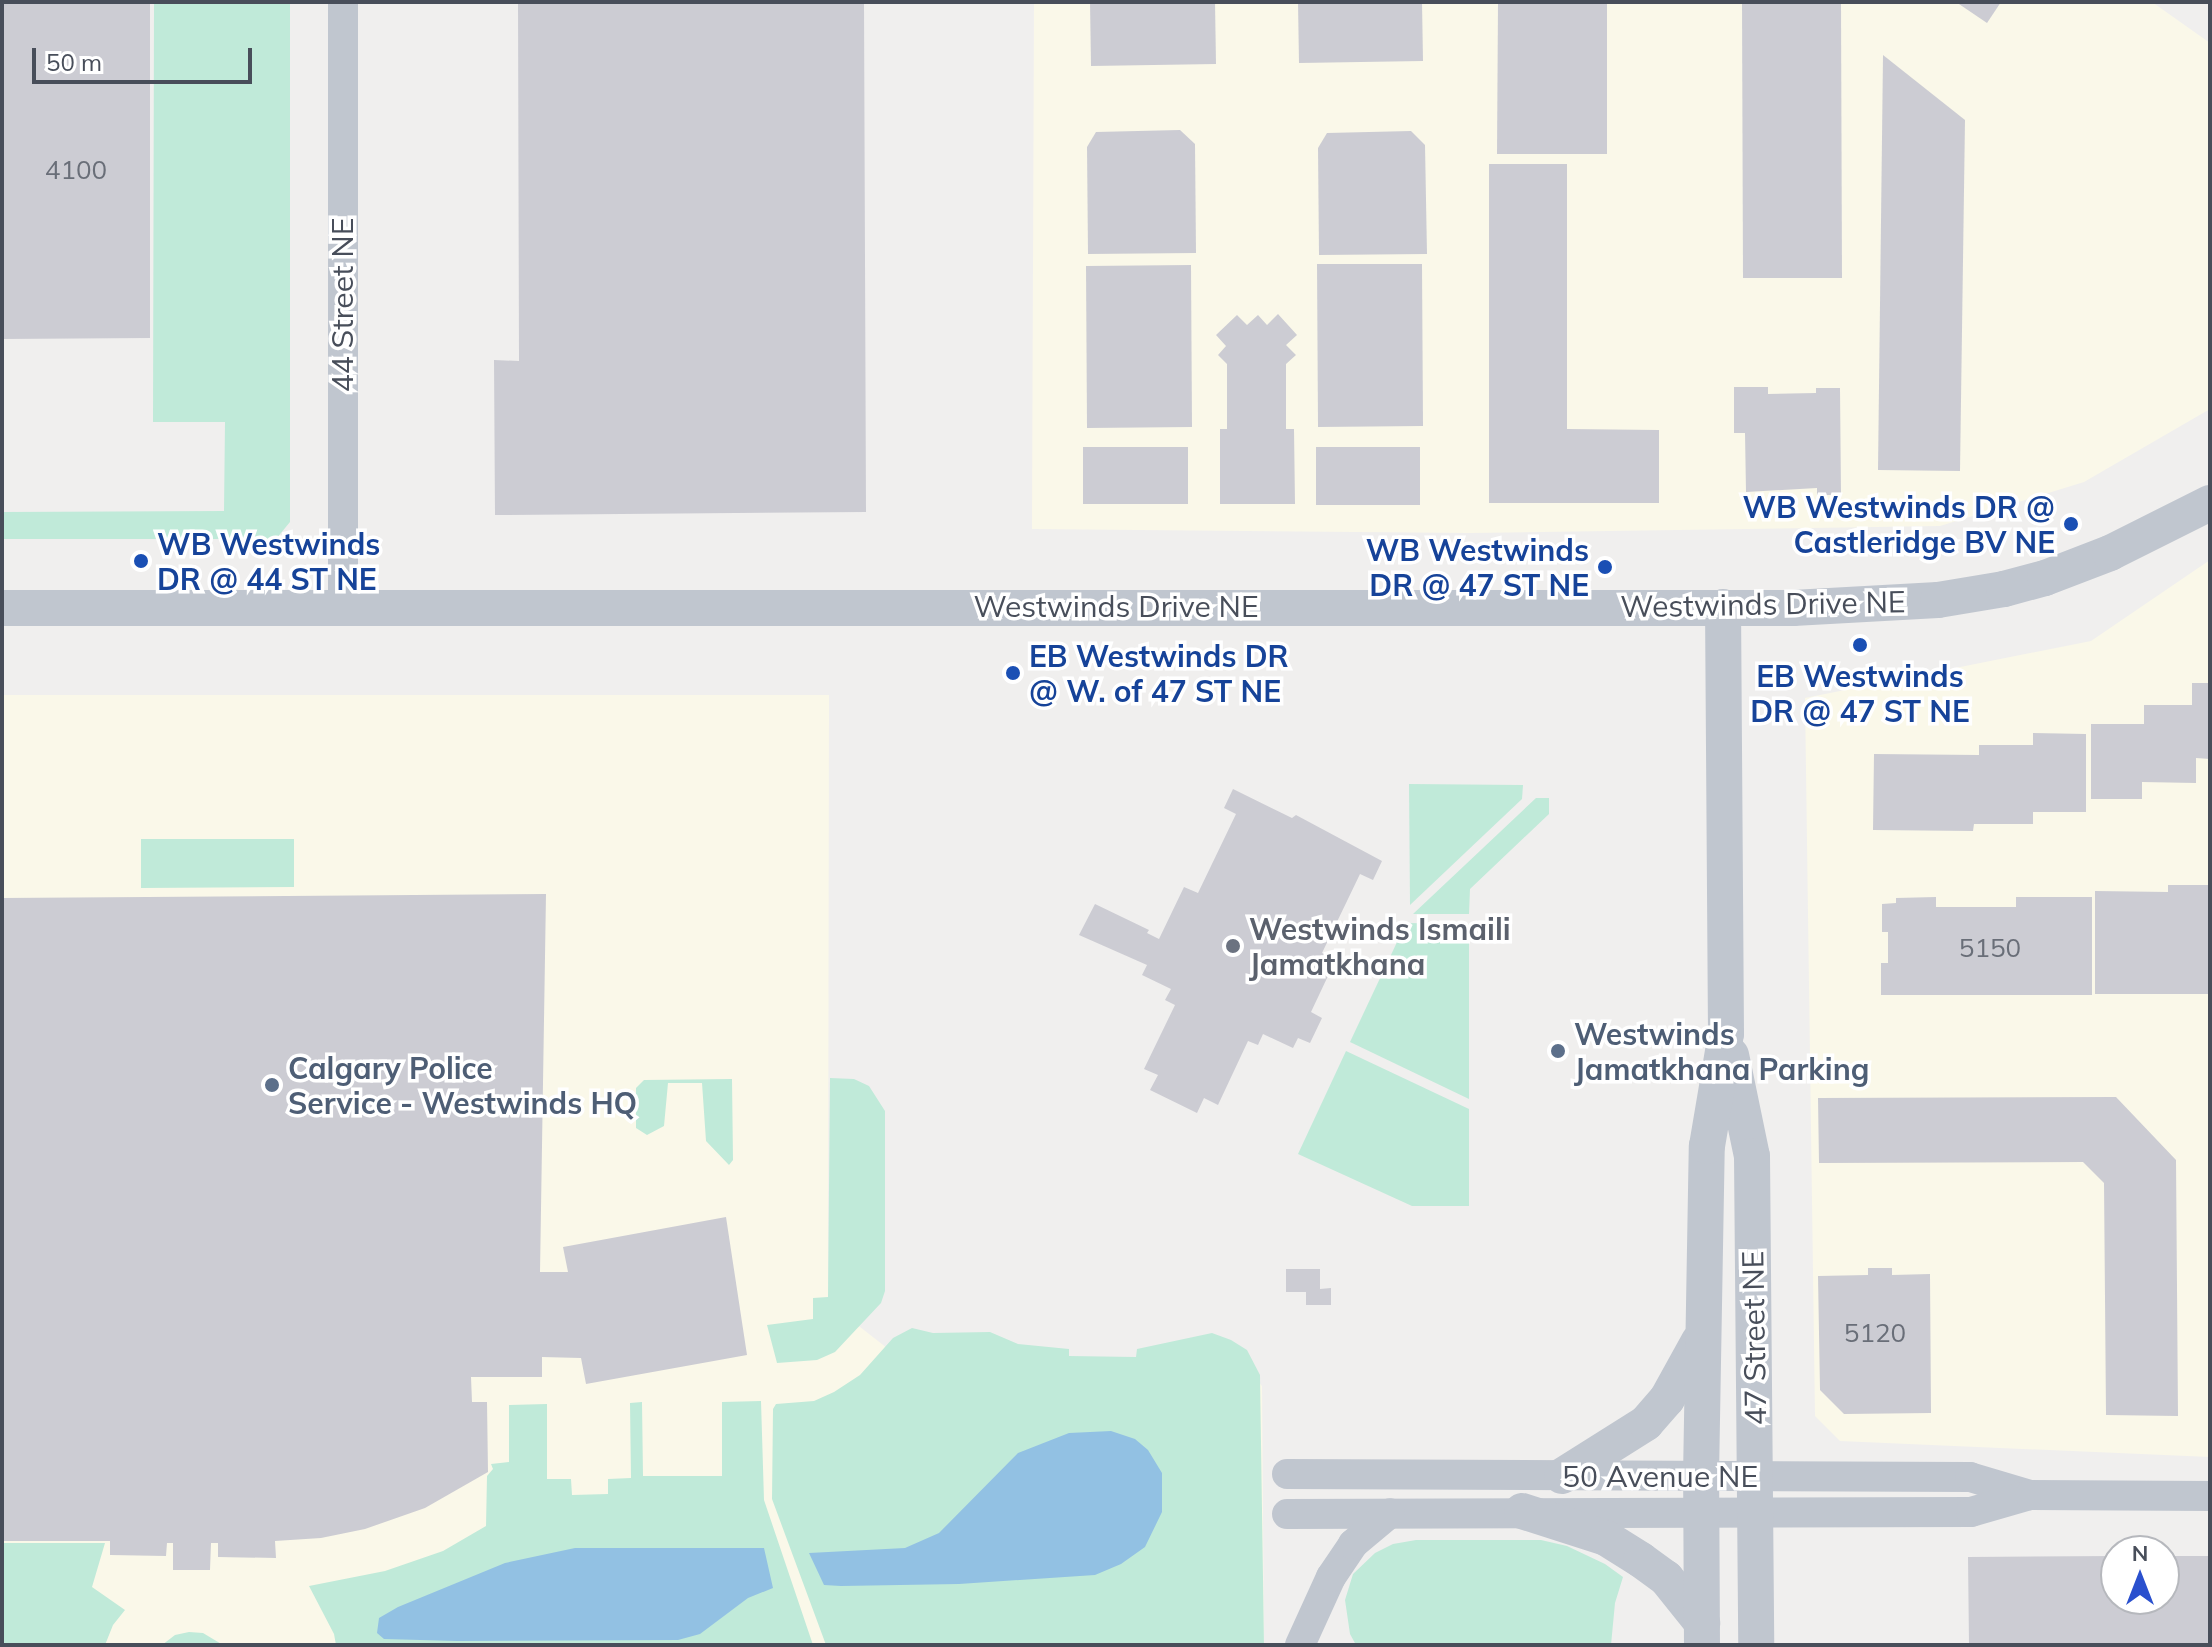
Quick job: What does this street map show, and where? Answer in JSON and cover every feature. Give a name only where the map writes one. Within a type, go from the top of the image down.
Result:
[{"type":"street","name":"44 Street NE","points":[[343,2],[343,608]]},
{"type":"street","name":"Westwinds Drive NE","points":[[2,608],[1793,608],[1938,600],[2004,589],[2045,578],[2110,553],[2210,503]]},
{"type":"street","name":"47 Street NE","points":[[1702,1634],[1702,1336],[1707,1146],[1726,1034],[1723,607]]},
{"type":"street","name":"47 Street NE","points":[[1726,1034],[1752,1156],[1756,1645]]},
{"type":"street","points":[[1562,1476],[1646,1423],[1667,1399],[1702,1336]]},
{"type":"street","name":"50 Avenue NE","points":[[1287,1474],[1562,1476],[1701,1494]]},
{"type":"street","name":"50 Avenue NE","points":[[1287,1514],[1522,1511],[1701,1494],[1755,1494],[1971,1512],[2030,1495],[2210,1496]]},
{"type":"street","points":[[1522,1511],[1606,1538],[1641,1560],[1666,1578],[1702,1634]]},
{"type":"street","points":[[1300,1645],[1326,1587],[1353,1544],[1390,1513]]},
{"type":"shaded area","points":[[1034,2],[2152,2],[2210,43],[2210,409],[2084,482],[1940,526],[1470,533],[1032,529]]},
{"type":"shaded area","points":[[2210,560],[2210,1457],[1840,1441],[1815,1416],[1805,698],[2091,641]]},
{"type":"shaded area","points":[[2,695],[829,695],[828,1302],[887,1348],[1251,1374],[1262,1386],[1264,1645],[2,1645]]},
{"type":"green space","points":[[154,2],[290,2],[290,522],[276,539],[2,539],[2,512],[224,511],[225,422],[153,422]]},
{"type":"green space","points":[[1409,784],[1523,785],[1522,799],[1410,905]]},
{"type":"green space","points":[[1536,798],[1549,798],[1549,814],[1470,889],[1469,914],[1413,914]]},
{"type":"green space","points":[[141,839],[294,839],[294,887],[141,888]]},
{"type":"green space","points":[[1406,923],[1469,924],[1469,1099],[1350,1042]]},
{"type":"green space","points":[[1346,1051],[1469,1109],[1469,1206],[1412,1206],[1298,1154]]},
{"type":"green space","points":[[830,1078],[854,1079],[869,1086],[885,1111],[885,1291],[881,1303],[835,1352],[817,1360],[777,1363],[767,1325],[813,1319],[813,1298],[828,1297]]},
{"type":"green space","points":[[732,1079],[733,1160],[729,1165],[706,1141],[702,1083],[668,1083],[664,1126],[647,1135],[636,1128],[636,1088],[644,1080]]},
{"type":"green space","points":[[912,1328],[933,1333],[990,1332],[1018,1344],[1069,1349],[1069,1356],[1136,1357],[1137,1349],[1212,1333],[1247,1350],[1260,1375],[1264,1645],[826,1645],[772,1499],[773,1409],[776,1404],[814,1401],[834,1392],[860,1375],[893,1338]]},
{"type":"green space","points":[[761,1401],[764,1500],[813,1645],[336,1645],[334,1634],[309,1586],[385,1571],[443,1551],[486,1526],[487,1476],[493,1469],[491,1464],[509,1462],[509,1405],[547,1404],[547,1479],[571,1479],[572,1495],[608,1494],[608,1479],[631,1478],[630,1403],[642,1402],[643,1476],[722,1476],[722,1402]]},
{"type":"green space","points":[[1416,1540],[1541,1540],[1567,1546],[1605,1564],[1623,1577],[1615,1603],[1611,1645],[1356,1645],[1350,1634],[1345,1600],[1353,1574],[1375,1553],[1393,1544]]},
{"type":"green space","points":[[2,1543],[105,1543],[92,1587],[125,1610],[113,1625],[105,1645],[2,1645]]},
{"type":"green space","points":[[203,1633],[223,1645],[162,1645],[175,1635]]},
{"type":"water","points":[[1111,1431],[1135,1439],[1148,1450],[1162,1473],[1162,1512],[1145,1547],[1121,1564],[1095,1575],[959,1584],[824,1585],[809,1553],[905,1548],[939,1533],[1018,1453],[1069,1433]]},
{"type":"water","points":[[575,1548],[764,1548],[773,1588],[748,1598],[700,1634],[678,1640],[457,1641],[384,1639],[377,1633],[379,1618],[398,1607],[505,1563]]},
{"type":"building","points":[[2,2],[150,2],[150,338],[2,339]]},
{"type":"building","points":[[518,2],[864,2],[866,512],[495,515],[494,360],[519,361]]},
{"type":"building","points":[[1090,2],[1215,2],[1216,64],[1091,66]]},
{"type":"building","points":[[1298,2],[1422,2],[1423,61],[1299,63]]},
{"type":"building","points":[[1498,2],[1607,2],[1607,154],[1497,154]]},
{"type":"building","points":[[1742,2],[1841,2],[1842,278],[1743,278]]},
{"type":"building","points":[[1956,2],[2001,2],[1987,23]]},
{"type":"building","points":[[1883,55],[1965,120],[1960,471],[1878,470]]},
{"type":"building","points":[[1180,130],[1195,144],[1196,253],[1088,254],[1087,147],[1096,132]]},
{"type":"building","points":[[1411,131],[1425,145],[1427,254],[1319,255],[1318,148],[1327,133]]},
{"type":"building","points":[[1489,164],[1567,164],[1567,429],[1659,430],[1659,503],[1489,503]]},
{"type":"building","points":[[1317,264],[1422,264],[1423,426],[1318,427]]},
{"type":"building","points":[[1191,265],[1192,427],[1087,428],[1086,266]]},
{"type":"building","points":[[1278,314],[1297,335],[1286,345],[1296,355],[1286,364],[1286,429],[1294,429],[1295,504],[1220,504],[1220,429],[1227,429],[1227,364],[1218,355],[1226,346],[1216,335],[1237,315],[1247,325],[1258,315],[1267,325]]},
{"type":"building","points":[[1734,387],[1768,387],[1768,394],[1816,393],[1816,388],[1840,388],[1841,495],[1817,495],[1817,488],[1746,492],[1745,433],[1734,433]]},
{"type":"building","points":[[1083,447],[1188,447],[1188,504],[1083,504]]},
{"type":"building","points":[[1316,447],[1420,447],[1420,505],[1316,505]]},
{"type":"building","points":[[2192,683],[2210,683],[2210,759],[2196,758],[2196,783],[2142,782],[2142,799],[2091,799],[2091,724],[2144,724],[2144,705],[2192,705]]},
{"type":"building","points":[[2033,733],[2086,734],[2086,812],[2033,812],[2033,824],[1974,824],[1973,831],[1873,830],[1874,754],[1979,755],[1979,745],[2033,745]]},
{"type":"building","name":"Westwinds Ismaili Jamatkhana","points":[[1233,789],[1292,818],[1296,815],[1382,861],[1373,880],[1360,874],[1322,953],[1336,959],[1311,1012],[1322,1018],[1310,1043],[1298,1038],[1293,1048],[1263,1034],[1258,1045],[1248,1041],[1218,1105],[1204,1098],[1197,1113],[1150,1090],[1158,1075],[1144,1069],[1175,1005],[1165,1000],[1171,989],[1142,975],[1147,965],[1079,935],[1095,904],[1149,930],[1147,933],[1159,939],[1184,887],[1198,893],[1236,814],[1224,808]]},
{"type":"building","points":[[2168,885],[2210,885],[2210,994],[2095,994],[2095,891],[2168,892]]},
{"type":"building","name":"Calgary Police Service - Westwinds HQ","points":[[546,894],[540,1272],[568,1272],[563,1247],[726,1217],[747,1355],[586,1384],[581,1358],[542,1357],[542,1377],[471,1377],[472,1402],[487,1402],[488,1472],[425,1508],[365,1529],[321,1538],[275,1541],[276,1558],[218,1557],[218,1543],[211,1543],[210,1570],[173,1570],[173,1543],[167,1543],[166,1556],[110,1555],[110,1541],[2,1541],[2,898]]},
{"type":"building","points":[[1936,897],[1936,907],[2016,907],[2016,897],[2092,897],[2092,995],[1881,995],[1881,963],[1888,963],[1888,932],[1882,932],[1882,904],[1896,903],[1896,898]]},
{"type":"building","points":[[2116,1097],[2176,1160],[2178,1416],[2106,1415],[2104,1183],[2083,1162],[1819,1163],[1818,1098]]},
{"type":"building","points":[[1868,1268],[1892,1268],[1892,1275],[1930,1274],[1931,1413],[1844,1414],[1820,1390],[1818,1276],[1868,1275]]},
{"type":"building","points":[[1286,1269],[1320,1269],[1320,1289],[1331,1288],[1331,1305],[1306,1305],[1306,1292],[1286,1292]]},
{"type":"building","points":[[2100,1556],[2100,1615],[2180,1615],[2180,1556],[2210,1556],[2210,1645],[1969,1645],[1968,1557]]},
{"type":"place","name":"WB Westwinds DR @ Castleridge BV NE","points":[[2071,524]]},
{"type":"place","name":"WB Westwinds DR @ 44 ST NE","points":[[141,561]]},
{"type":"place","name":"WB Westwinds DR @ 47 ST NE","points":[[1605,567]]},
{"type":"place","name":"EB Westwinds DR @ 47 ST NE","points":[[1860,645]]},
{"type":"place","name":"EB Westwinds DR @ W. of 47 ST NE","points":[[1013,673]]},
{"type":"place","name":"Westwinds Ismaili Jamatkhana","points":[[1233,946]]},
{"type":"place","name":"Westwinds Jamatkhana Parking","points":[[1558,1051]]},
{"type":"place","name":"Calgary Police Service - Westwinds HQ","points":[[272,1085]]}]
